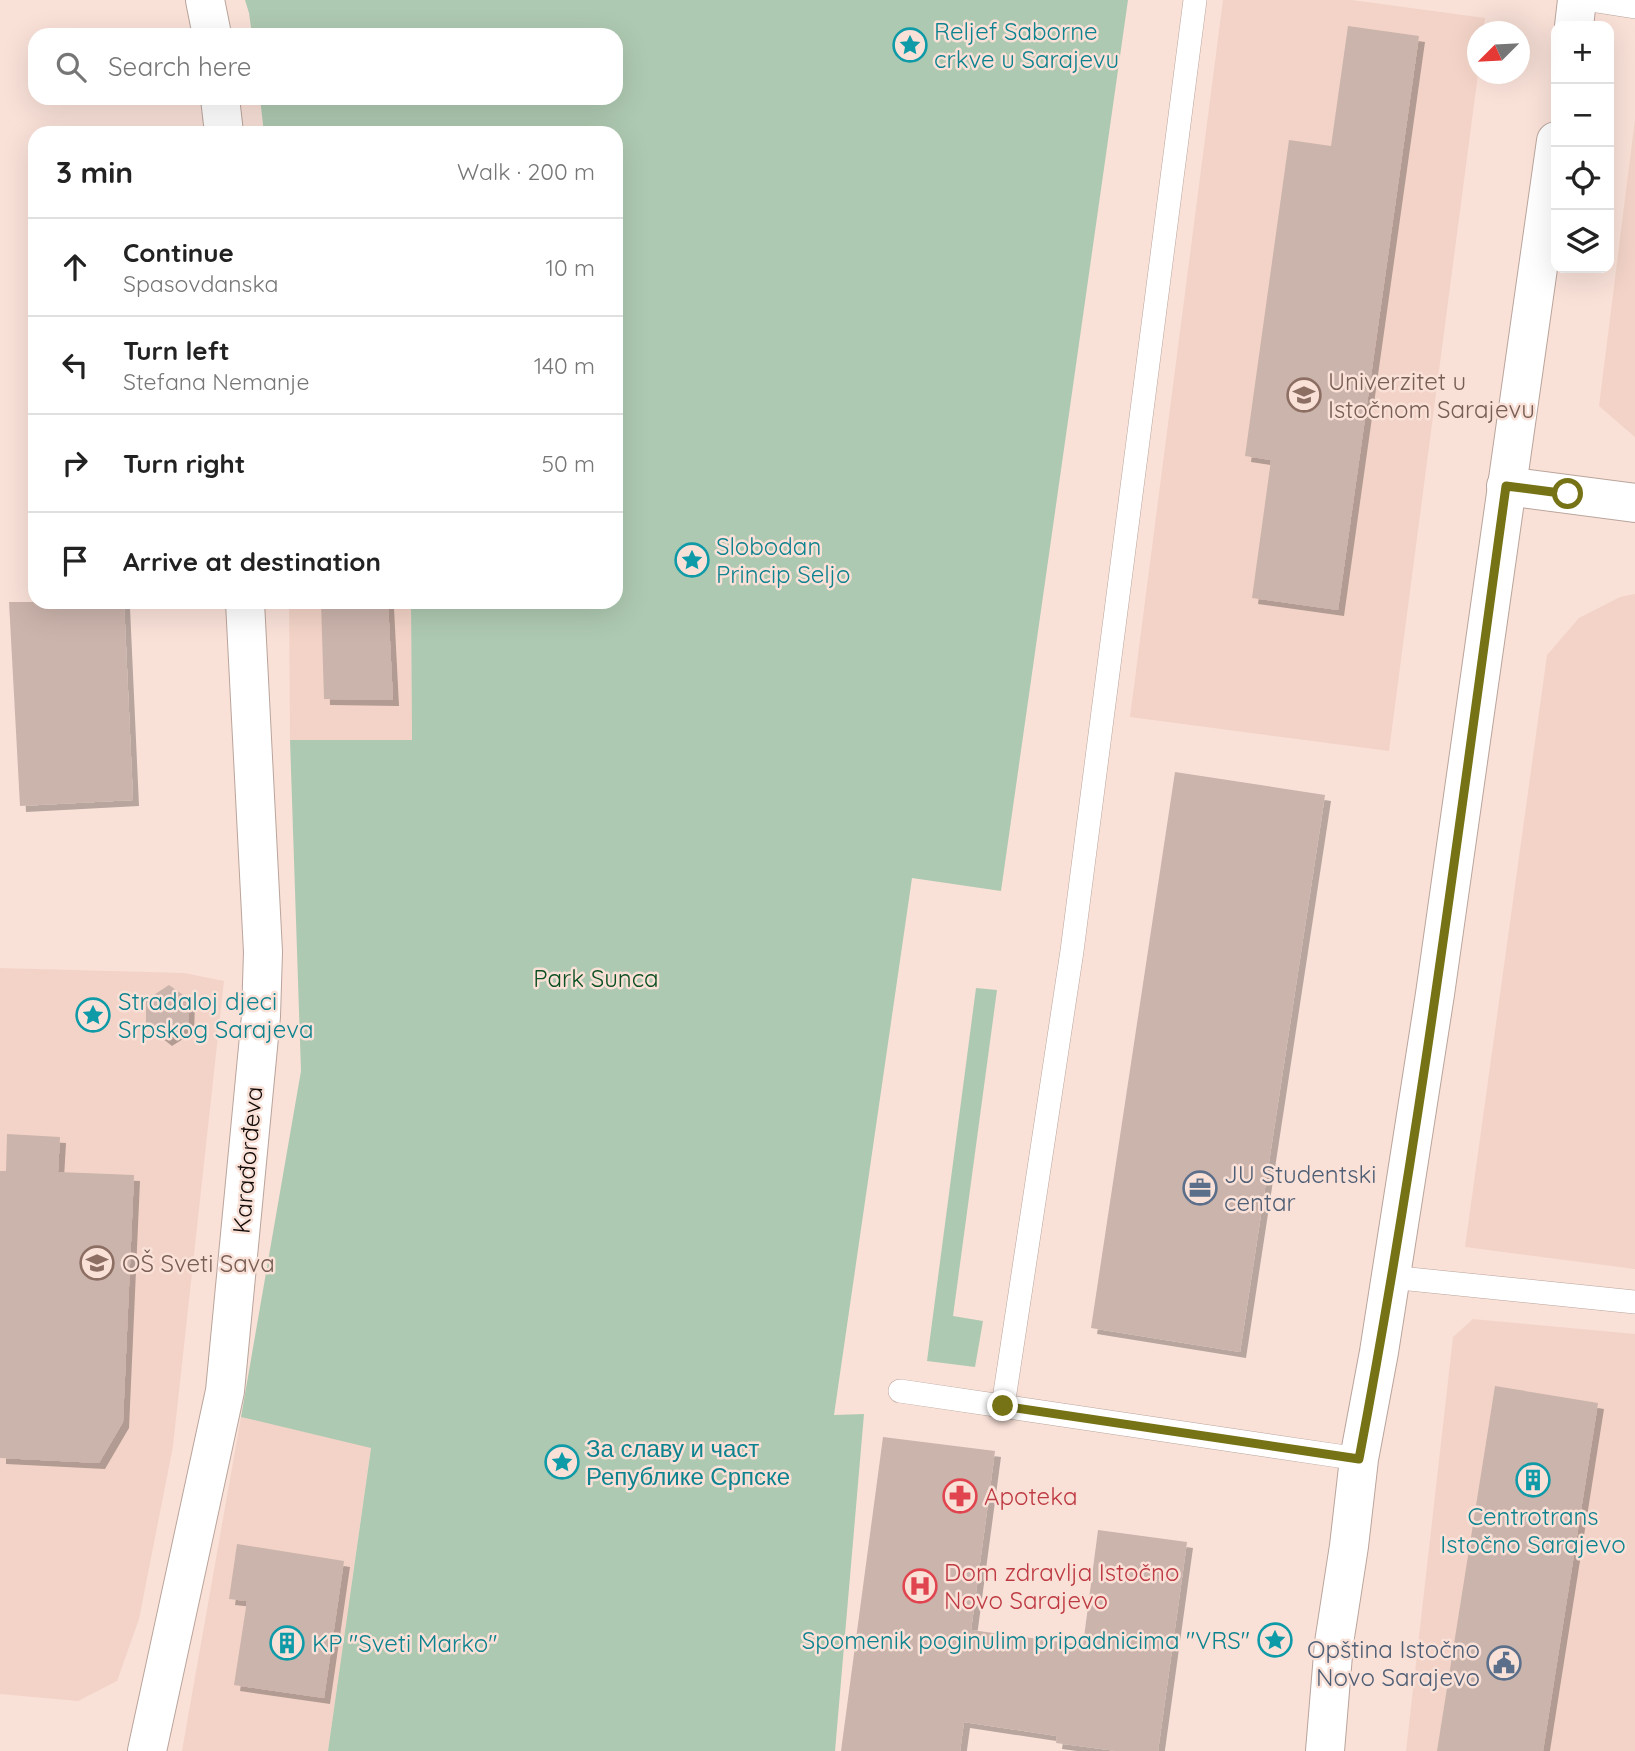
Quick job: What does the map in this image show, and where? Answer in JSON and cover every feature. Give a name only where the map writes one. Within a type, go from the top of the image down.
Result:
[{"type":"main road","points":[[205,0],[211,28]]},
{"type":"main road","points":[[1574,21],[1577,0]]},
{"type":"main road","points":[[221,105],[223,126]]},
{"type":"main road","points":[[1325,1751],[1334,1643],[1359,1459],[1380,1352],[1433,1008],[1555,147]]},
{"type":"main road","points":[[1506,486],[1635,503]]},
{"type":"main road","name":"Karađorđeva","points":[[147,1751],[225,1391],[261,1016],[263,952],[245,609]]},
{"type":"lane","points":[[1003,1406],[1072,951],[1195,0]]},
{"type":"lane","points":[[1590,0],[1635,7]]},
{"type":"lane","points":[[1390,1277],[1635,1302]]},
{"type":"lane","points":[[900,1391],[1359,1459]]},
{"type":"shaded area","name":"Univerzitet u Istočnom Sarajevu","points":[[1223,0],[1352,0],[1485,18],[1485,21],[1467,21],[1467,84],[1477,84],[1389,751],[1130,717]]},
{"type":"shaded area","points":[[1635,119],[1635,437],[1599,406]]},
{"type":"shaded area","points":[[1635,594],[1635,1269],[1465,1247],[1547,655],[1579,618],[1620,597]]},
{"type":"shaded area","points":[[289,609],[411,609],[412,740],[290,740]]},
{"type":"shaded area","name":"OŠ Sveti Sava","points":[[0,968],[184,973],[224,981],[173,1446],[139,1619],[117,1681],[78,1701],[0,1694]]},
{"type":"shaded area","points":[[1473,1319],[1635,1334],[1635,1751],[1406,1751],[1453,1337]]},
{"type":"shaded area","points":[[241,1417],[371,1447],[328,1751],[182,1751]]},
{"type":"green space","name":"Park Sunca","points":[[245,0],[1128,0],[1001,891],[912,878],[834,1415],[864,1414],[835,1751],[328,1751],[371,1448],[241,1417],[301,1071],[290,740],[412,740],[411,609],[623,609],[623,126],[263,126],[261,105],[623,105],[623,28],[251,28]]},
{"type":"green space","points":[[976,988],[997,990],[953,1316],[983,1321],[975,1367],[927,1361]]},
{"type":"building","points":[[1348,26],[1419,36],[1338,610],[1252,598],[1271,460],[1245,456],[1289,140],[1331,146]]},
{"type":"building","points":[[9,602],[28,602],[28,609],[124,609],[133,800],[20,806]]},
{"type":"building","points":[[321,609],[388,609],[393,700],[324,699]]},
{"type":"building","points":[[1175,772],[1325,795],[1240,1352],[1091,1328]]},
{"type":"building","points":[[169,985],[189,999],[188,1026],[166,1040],[146,1024],[146,1000]]},
{"type":"building","points":[[7,1134],[60,1137],[58,1172],[134,1175],[123,1422],[99,1463],[0,1458],[0,1171],[6,1171]]},
{"type":"building","points":[[1495,1386],[1598,1403],[1543,1751],[1437,1751]]},
{"type":"building","name":"Dom zdravlja Istočno Novo Sarajevo","points":[[883,1437],[995,1451],[971,1630],[1083,1645],[1098,1530],[1187,1542],[1158,1751],[1117,1751],[1056,1743],[1057,1736],[964,1722],[960,1751],[841,1751]]},
{"type":"building","name":"KP \"Sveti Marko\"","points":[[237,1544],[344,1561],[324,1698],[234,1685],[247,1601],[229,1599]]},
{"type":"place","name":"Reljef Saborne crkve u Sarajevu","points":[[910,45]]},
{"type":"place","name":"Univerzitet u Istočnom Sarajevu","points":[[1304,395]]},
{"type":"place","name":"Slobodan Princip Seljo","points":[[692,560]]},
{"type":"place","name":"Stradaloj djeci Srpskog Sarajeva","points":[[93,1015]]},
{"type":"place","name":"JU Studentski centar","points":[[1200,1188]]},
{"type":"place","name":"OŠ Sveti Sava","points":[[97,1263]]},
{"type":"place","name":"За славу и част Републике Српске","points":[[562,1462]]},
{"type":"place","name":"Centrotrans Istočno Sarajevo","points":[[1533,1480]]},
{"type":"place","name":"Apoteka","points":[[960,1496]]},
{"type":"place","name":"Dom zdravlja Istočno Novo Sarajevo","points":[[920,1586]]},
{"type":"place","name":"Spomenik poginulim pripadnicima \"VRS\"","points":[[1275,1640]]},
{"type":"place","name":"KP \"Sveti Marko\"","points":[[287,1643]]},
{"type":"place","name":"Opština Istočno Novo Sarajevo","points":[[1504,1663]]},
{"type":"route","points":[[1003,1406],[1359,1459],[1380,1352],[1417,1115],[1506,486],[1568,494]]}]
